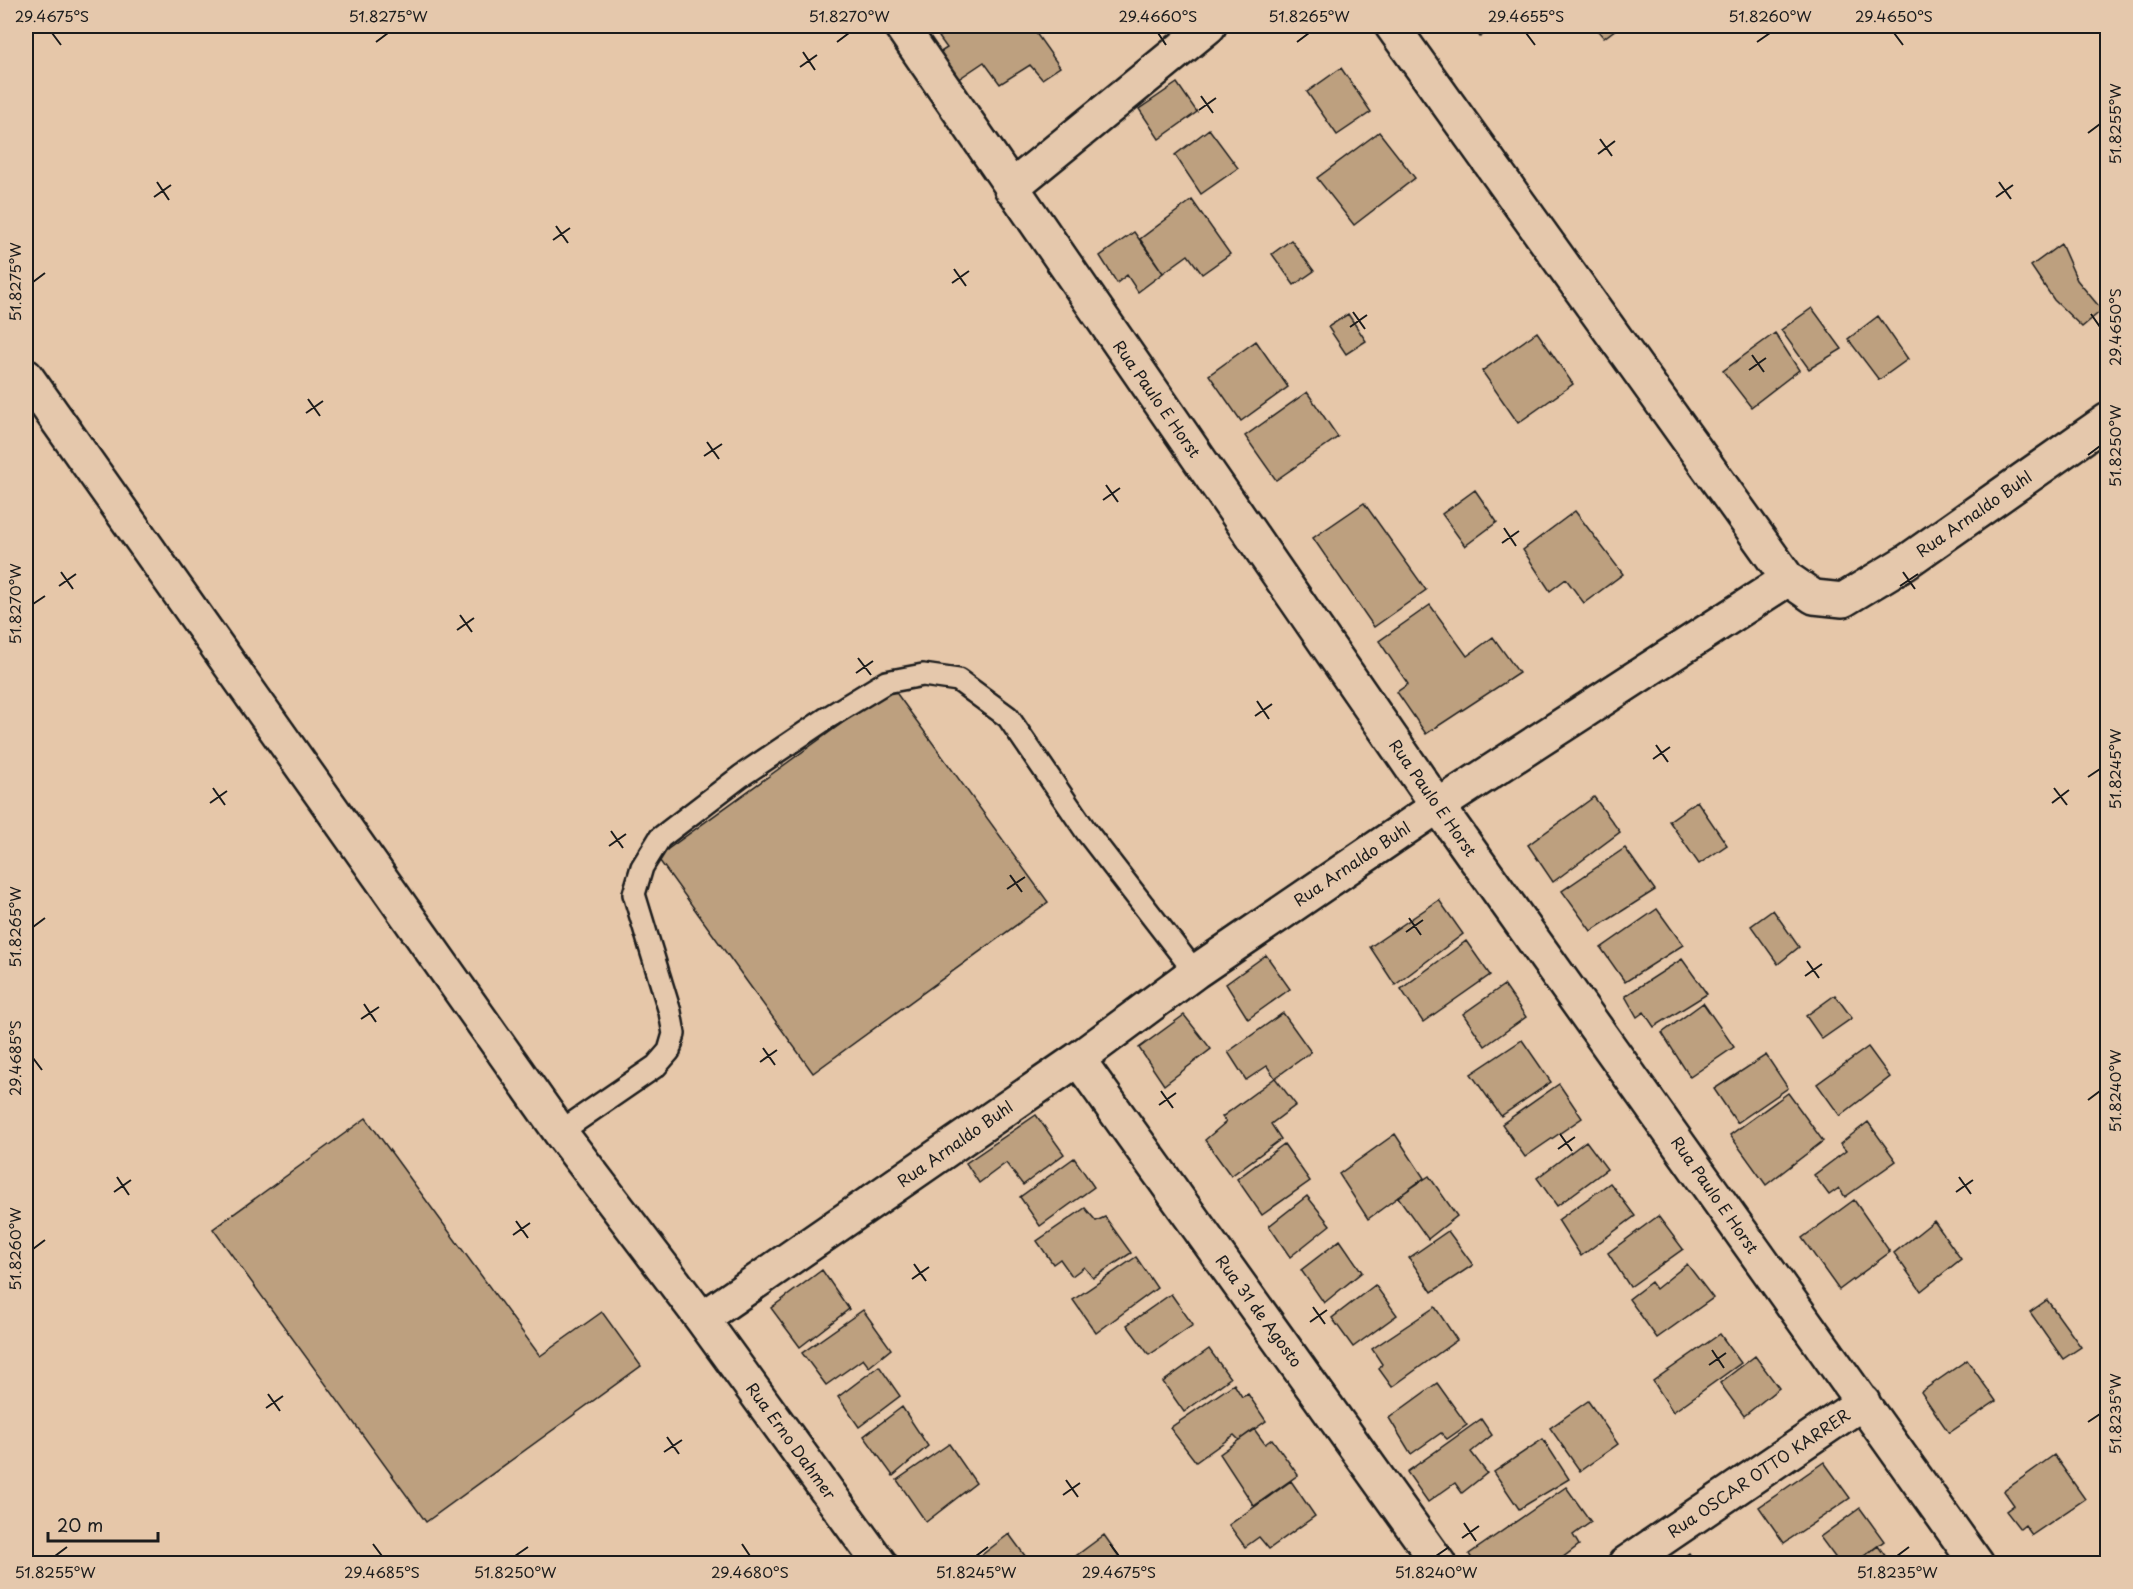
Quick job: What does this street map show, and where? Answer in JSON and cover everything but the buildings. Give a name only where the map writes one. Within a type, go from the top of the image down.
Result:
[{"type":"street","name":"Rua Paulo E Horst","points":[[901,26],[1438,806],[1977,1563]]},
{"type":"street","points":[[1011,188],[1209,26]]},
{"type":"street","points":[[1392,26],[1788,579]]},
{"type":"street","name":"Rua Erno Dahmer","points":[[26,376],[560,1132],[702,1319],[880,1563]]},
{"type":"street","name":"Rua Arnaldo Buhl","points":[[702,1319],[1078,1059],[1195,972],[1438,806],[1788,579],[1814,597],[1843,600],[1906,562],[2108,420]]},
{"type":"street","name":"Rua 31 de Agosto","points":[[1078,1059],[1439,1563]]},
{"type":"street","name":"Rua OSCAR OTTO KARRER","points":[[1625,1563],[1863,1402]]},
{"type":"lane","points":[[560,1132],[656,1066],[669,1051],[674,1034],[670,1012],[634,894],[642,867],[660,838],[741,776],[826,718],[886,681],[923,675],[958,680],[1008,717],[1086,831],[1195,972]]}]
